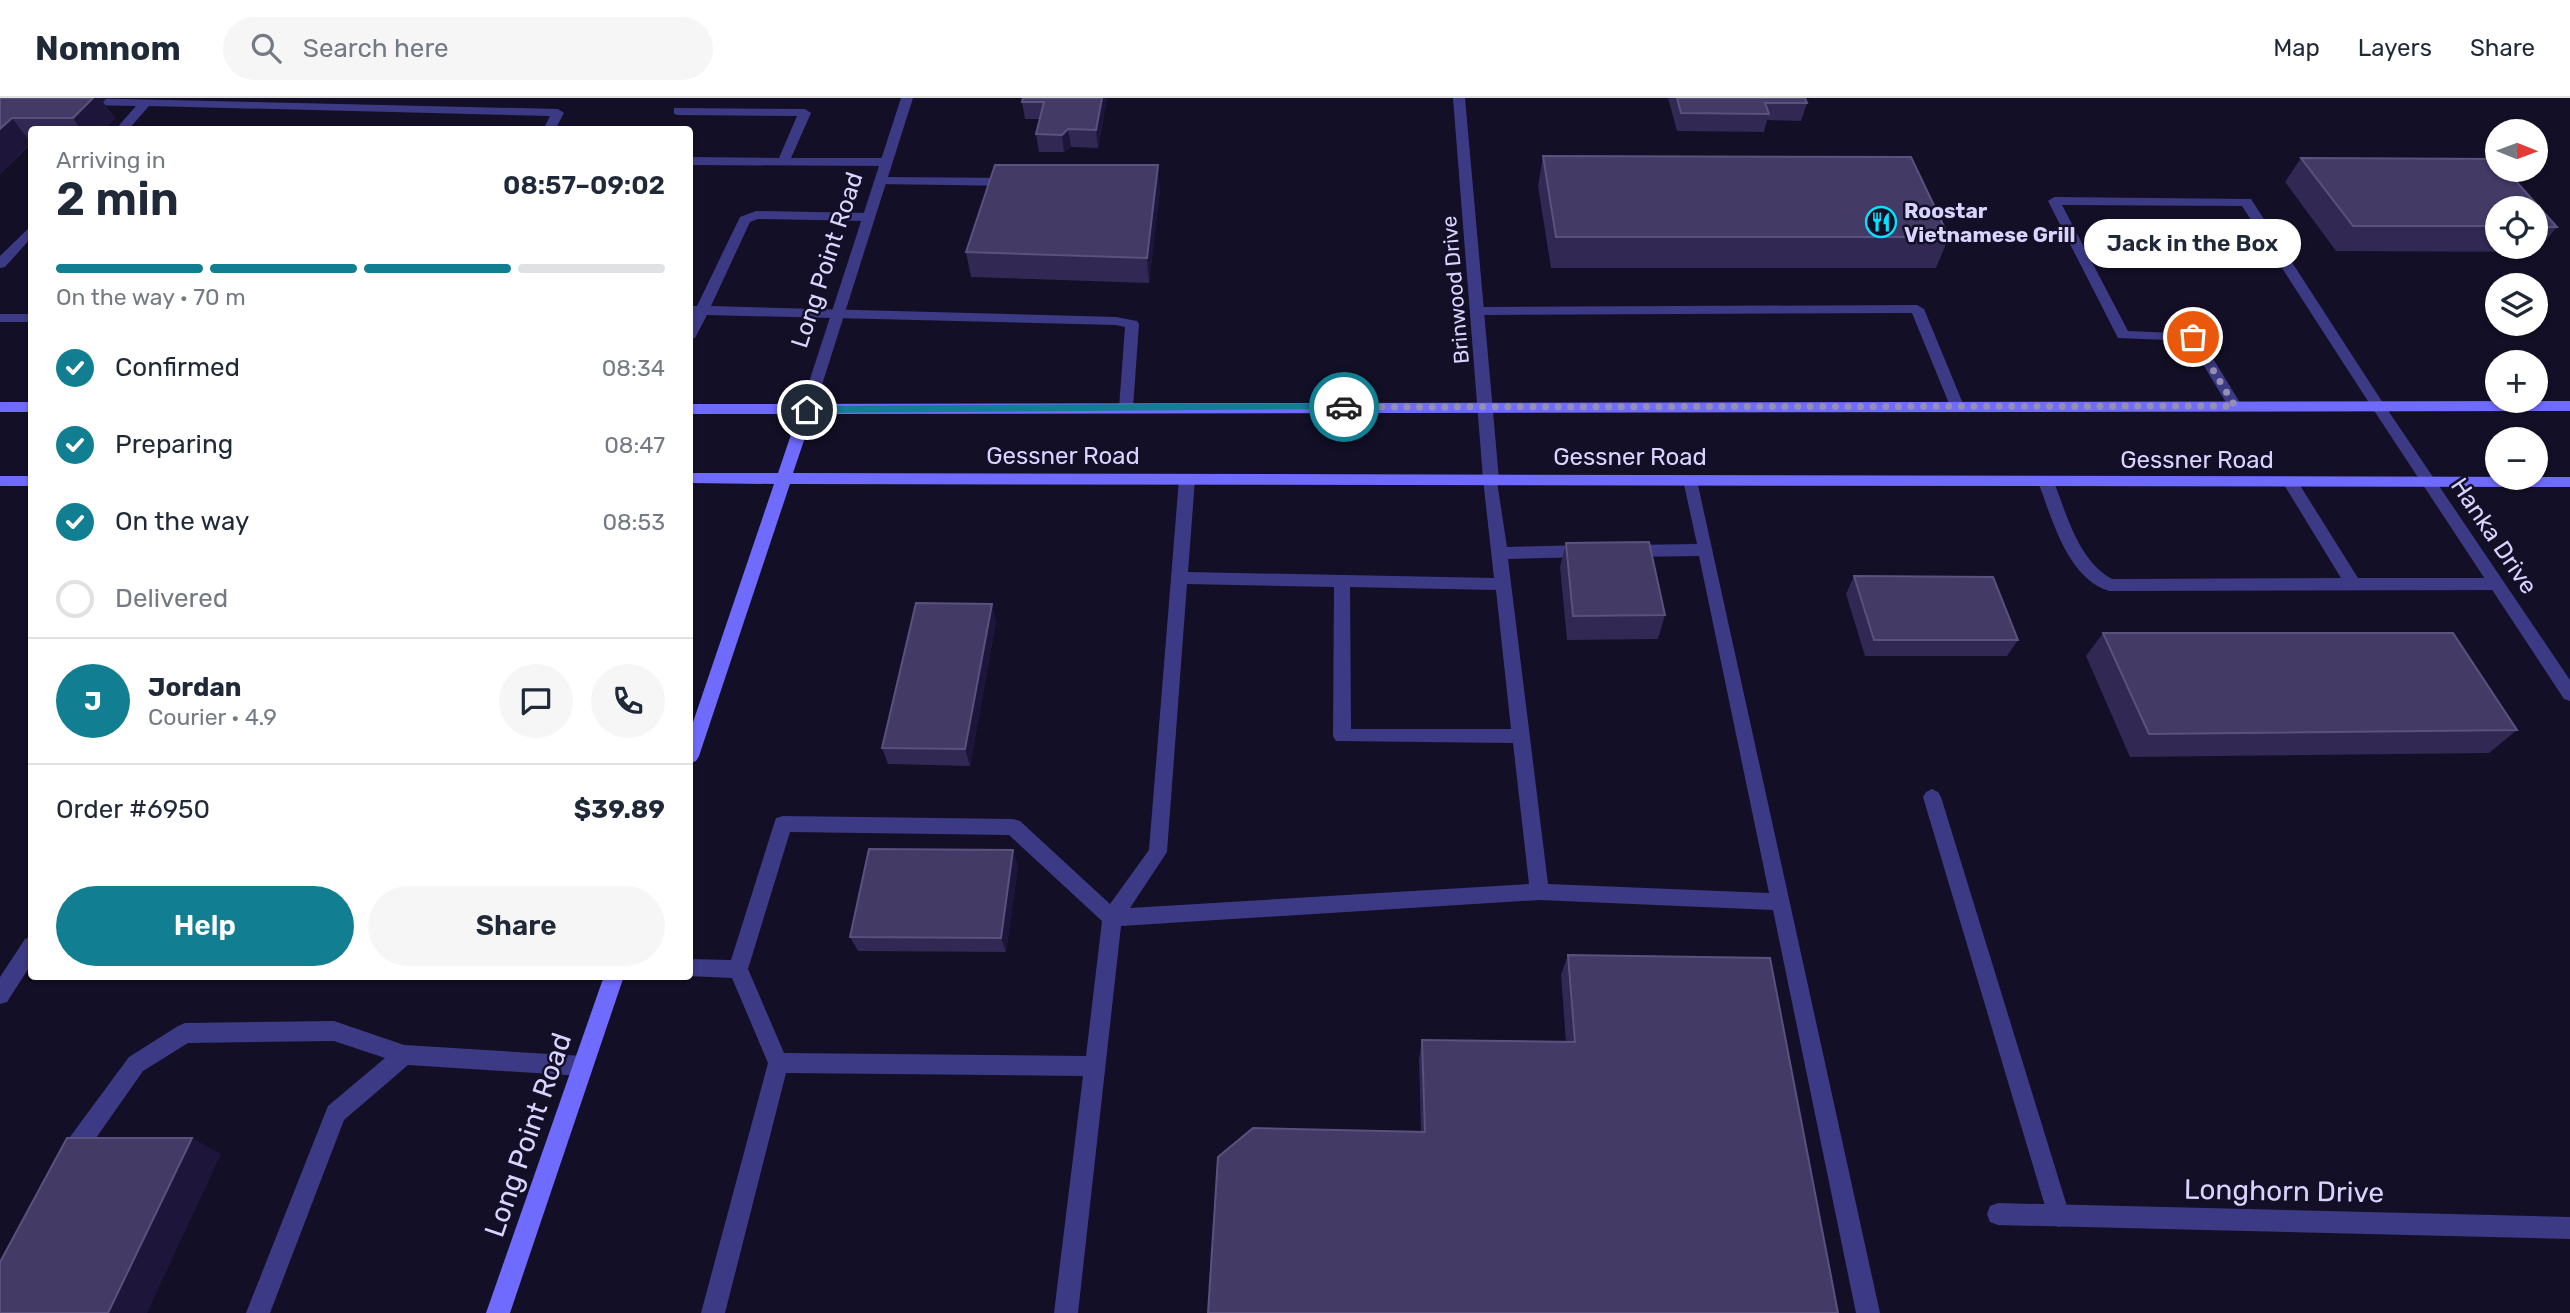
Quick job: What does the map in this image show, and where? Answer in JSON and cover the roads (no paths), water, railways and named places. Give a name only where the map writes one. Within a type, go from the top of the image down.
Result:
[{"type":"main road","name":"Gessner Road","points":[[693,409],[2570,406]]},
{"type":"main road","points":[[0,407],[28,407]]},
{"type":"main road","name":"Long Point Road","points":[[693,747],[807,410]]},
{"type":"main road","name":"Gessner Road","points":[[693,478],[2430,484],[2570,482]]},
{"type":"main road","points":[[0,481],[28,481]]},
{"type":"main road","name":"Long Point Road","points":[[498,1313],[613,980]]},
{"type":"street","name":"Long Point Road","points":[[807,410],[907,98]]},
{"type":"street","name":"Brinwood Drive","points":[[1459,98],[1492,479],[1539,892]]},
{"type":"street","points":[[67,101],[147,101],[480,117],[558,113],[551,126]]},
{"type":"street","points":[[125,126],[147,101]]},
{"type":"street","points":[[678,111],[805,113],[783,162]]},
{"type":"street","points":[[693,161],[886,162]]},
{"type":"street","points":[[881,181],[1030,182]]},
{"type":"street","name":"Hanka Drive","points":[[2235,406],[2193,337],[2123,335],[2053,201],[2246,202],[2570,694]]},
{"type":"street","points":[[869,217],[756,215],[745,220],[695,310],[838,312],[1116,321],[1132,324],[1126,408]]},
{"type":"street","points":[[0,264],[28,233]]},
{"type":"street","points":[[1478,311],[1917,309],[1957,406]]},
{"type":"street","points":[[0,318],[28,318]]},
{"type":"street","points":[[1066,1313],[1112,918],[1158,852],[1187,479]]},
{"type":"street","points":[[1691,480],[1868,1313]]},
{"type":"street","points":[[2046,482],[2076,550],[2101,582],[2109,585],[2497,584]]},
{"type":"street","points":[[2291,483],[2354,585]]},
{"type":"street","points":[[1500,553],[1706,550]]},
{"type":"street","points":[[1179,578],[1504,584]]},
{"type":"street","points":[[1342,580],[1342,736],[1521,736]]},
{"type":"street","points":[[1932,797],[2059,1216]]},
{"type":"street","points":[[713,1313],[778,1063],[738,969],[783,824],[1013,827],[1112,918],[1539,892],[1781,902]]},
{"type":"street","points":[[0,995],[28,951]]},
{"type":"street","points":[[693,968],[738,969]]},
{"type":"street","points":[[57,1179],[70,1155],[136,1063],[185,1033],[334,1031],[404,1055],[583,1066]]},
{"type":"street","points":[[258,1313],[336,1113],[404,1055]]},
{"type":"street","points":[[778,1063],[1095,1066]]},
{"type":"street","name":"Longhorn Drive","points":[[1998,1213],[2570,1228]]},
{"type":"place","name":"Roostar Vietnamese Grill","points":[[1881,222]]},
{"type":"place","name":"Jack in the Box","points":[[2193,337]]}]
